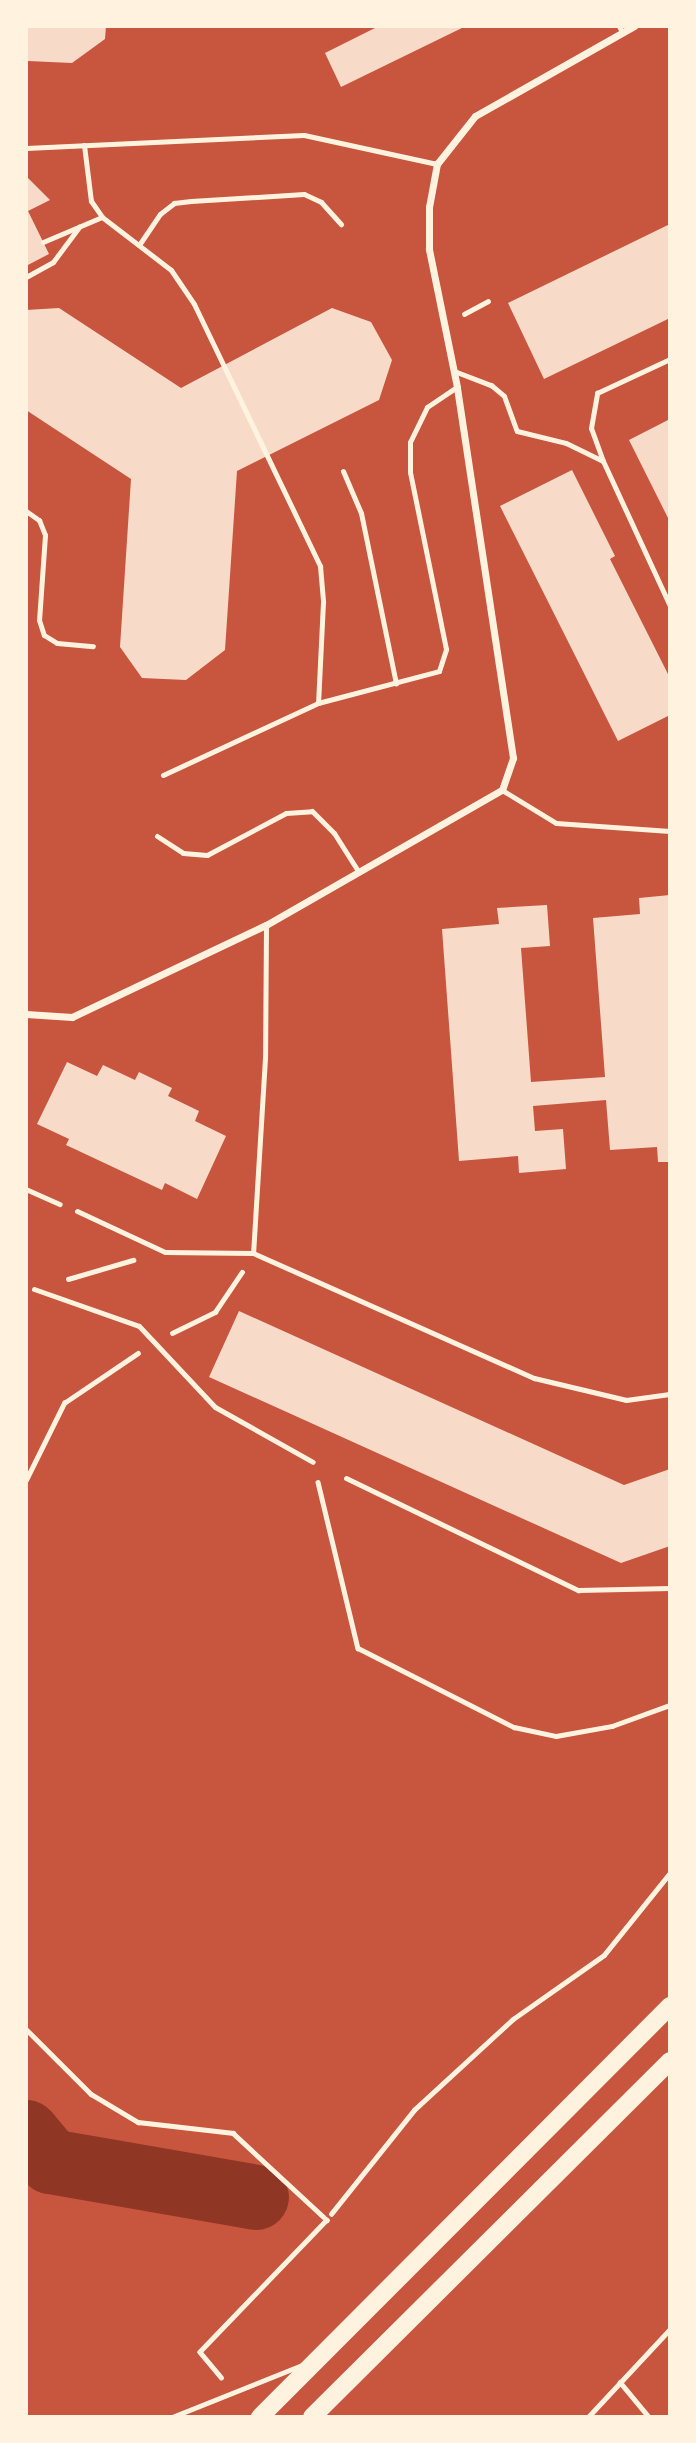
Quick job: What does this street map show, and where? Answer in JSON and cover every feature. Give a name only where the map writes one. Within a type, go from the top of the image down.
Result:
[{"type":"main road","points":[[260,2417],[670,2006]]},
{"type":"main road","points":[[312,2417],[670,2061]]},
{"type":"street","points":[[26,1014],[72,1017],[266,925],[502,790],[513,758],[457,387],[429,249],[429,207],[437,164],[475,116],[621,29],[634,26]]},
{"type":"lane","points":[[26,148],[303,135],[437,164]]},
{"type":"lane","points":[[84,145],[88,188],[102,217],[171,270],[194,304],[320,566],[323,603],[318,703]]},
{"type":"lane","points":[[139,245],[160,214],[174,203],[191,201],[304,194],[321,202],[341,224]]},
{"type":"lane","points":[[43,242],[102,217]]},
{"type":"lane","points":[[26,277],[53,262],[79,227]]},
{"type":"lane","points":[[670,359],[597,393],[591,428],[603,461],[670,606]]},
{"type":"lane","points":[[454,371],[491,385],[504,396],[517,432],[566,443],[603,461]]},
{"type":"lane","points":[[163,775],[318,703],[439,671],[446,660],[410,472],[410,442],[427,407],[457,387]]},
{"type":"lane","points":[[344,471],[360,513],[396,683]]},
{"type":"lane","points":[[26,511],[39,520],[45,535],[39,620],[44,635],[57,643],[93,646]]},
{"type":"lane","points":[[502,790],[556,823],[670,831]]},
{"type":"lane","points":[[157,836],[183,853],[207,855],[286,813],[312,811],[334,833],[358,871]]},
{"type":"lane","points":[[253,1253],[265,1058],[266,925]]},
{"type":"lane","points":[[77,1211],[165,1252],[253,1253],[534,1378],[626,1400],[670,1394]]},
{"type":"lane","points":[[34,1289],[139,1326],[215,1408],[313,1462]]},
{"type":"lane","points":[[346,1478],[578,1590],[670,1588]]},
{"type":"lane","points":[[172,2417],[317,2359]]},
{"type":"path","points":[[26,1189],[77,1211]]},
{"type":"path","points":[[34,1289],[165,1252]]},
{"type":"path","points":[[26,1480],[64,1404]]},
{"type":"path","points":[[313,1462],[358,1648],[514,1727],[556,1736],[612,1726],[670,1705]]},
{"type":"path","points":[[331,2214],[414,2110],[513,2019],[604,1955],[670,1873]]},
{"type":"path","points":[[26,2029],[91,2094],[138,2122],[233,2133],[327,2220],[200,2352],[225,2382]]},
{"type":"path","points":[[588,2417],[670,2329]]},
{"type":"path","points":[[620,2382],[649,2417]]},
{"type":"building","points":[[26,26],[106,26],[105,39],[72,63],[28,61]]},
{"type":"building","points":[[379,26],[466,26],[341,87],[325,53]]},
{"type":"building","points":[[26,176],[50,200],[28,211],[49,254],[26,266]]},
{"type":"building","points":[[670,224],[670,318],[544,379],[508,303]]},
{"type":"building","points":[[59,308],[181,388],[332,308],[371,322],[392,360],[379,400],[237,471],[225,650],[186,680],[142,678],[120,647],[131,479],[26,410],[26,310]]},
{"type":"building","points":[[670,419],[670,522],[629,440]]},
{"type":"building","points":[[572,470],[615,556],[610,559],[670,678],[670,715],[618,741],[500,506]]},
{"type":"building","points":[[670,895],[670,1162],[658,1162],[657,1147],[610,1150],[606,1100],[533,1106],[535,1131],[563,1129],[566,1169],[519,1173],[518,1156],[459,1161],[442,929],[499,924],[497,908],[547,905],[550,946],[521,948],[531,1082],[605,1077],[593,918],[640,914],[639,898]]},
{"type":"building","points":[[67,1062],[97,1076],[103,1065],[135,1080],[139,1072],[172,1088],[168,1096],[199,1111],[195,1121],[226,1136],[197,1199],[165,1183],[162,1190],[66,1145],[69,1139],[37,1124]]},
{"type":"building","points":[[239,1311],[624,1485],[670,1469],[670,1546],[621,1563],[209,1377]]},
{"type":"waterway","points":[[26,2132],[50,2161],[256,2197]]}]
